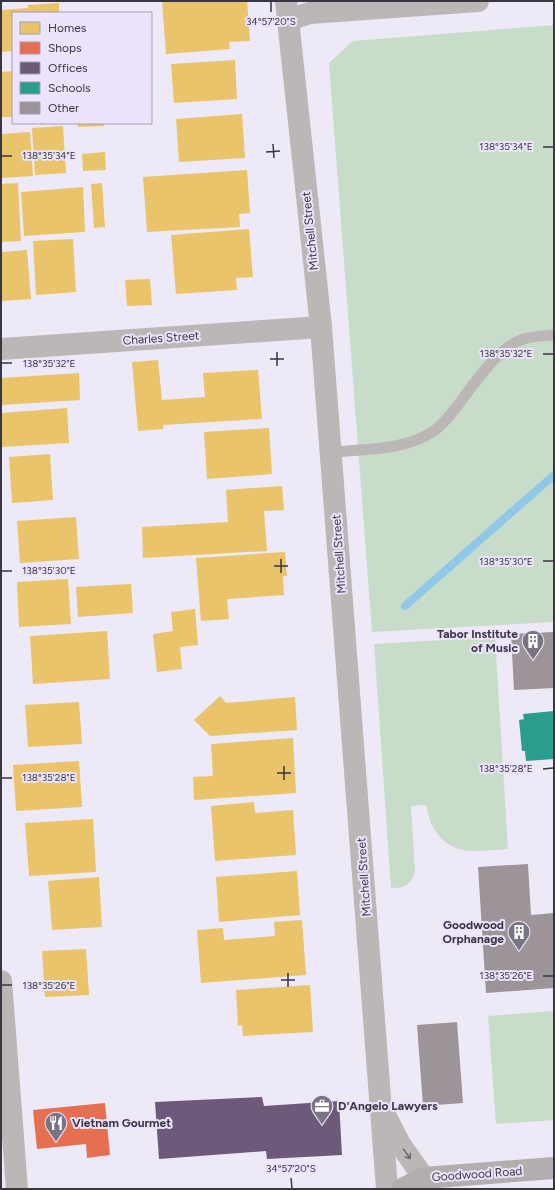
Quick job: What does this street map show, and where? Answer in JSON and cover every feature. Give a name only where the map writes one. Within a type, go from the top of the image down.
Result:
[{"type":"main road","name":"Goodwood Road","points":[[402,1189],[424,1178],[554,1168]]},
{"type":"street","points":[[287,11],[310,13],[478,1]]},
{"type":"street","name":"Mitchell Street","points":[[287,11],[321,327],[387,1189]]},
{"type":"street","name":"Charles Street","points":[[1,349],[321,327]]},
{"type":"street","points":[[1,981],[17,1189]]},
{"type":"street","name":"Mitchell Street","points":[[381,1107],[400,1144],[424,1178]]},
{"type":"lane","points":[[331,452],[395,447],[419,439],[434,431],[445,421],[492,362],[509,346],[523,339],[554,334]]},
{"type":"green space","points":[[554,25],[554,622],[372,632],[329,63],[353,41]]},
{"type":"green space","points":[[495,637],[508,849],[476,851],[456,848],[448,844],[440,837],[433,827],[430,822],[426,805],[411,806],[415,872],[407,885],[391,888],[374,644]]},
{"type":"green space","points":[[554,1011],[554,1120],[496,1124],[488,1016]]},
{"type":"building: Homes","points":[[162,1],[247,1],[250,41],[229,42],[230,49],[166,54]]},
{"type":"building: Homes","points":[[59,3],[59,12],[12,12],[12,51],[1,52],[1,10],[28,8],[28,5]]},
{"type":"building: Homes","points":[[235,60],[237,99],[174,103],[171,64]]},
{"type":"building: Homes","points":[[12,71],[12,117],[1,117],[1,72]]},
{"type":"building: Homes","points":[[242,114],[245,158],[179,162],[176,119]]},
{"type":"building: Homes","points":[[78,124],[104,124],[104,126],[78,127]]},
{"type":"building: Homes","points":[[63,126],[66,173],[35,175],[32,128]]},
{"type":"building: Homes","points":[[30,132],[33,176],[1,178],[1,134]]},
{"type":"building: Homes","points":[[105,152],[106,170],[83,171],[82,154]]},
{"type":"building: Homes","points":[[247,170],[250,213],[239,214],[240,227],[147,232],[143,177]]},
{"type":"building: Homes","points":[[18,183],[21,241],[1,242],[1,184]]},
{"type":"building: Homes","points":[[102,183],[105,227],[94,228],[91,184]]},
{"type":"building: Homes","points":[[83,187],[85,232],[24,236],[21,192]]},
{"type":"building: Homes","points":[[249,229],[253,277],[236,278],[237,290],[176,294],[171,235]]},
{"type":"building: Homes","points":[[73,239],[76,292],[36,295],[33,241]]},
{"type":"building: Homes","points":[[27,250],[31,299],[1,301],[1,252]]},
{"type":"building: Homes","points":[[150,279],[152,305],[127,306],[125,280]]},
{"type":"building: Homes","points":[[158,360],[162,400],[205,397],[203,373],[258,370],[262,419],[163,425],[163,429],[138,431],[132,362]]},
{"type":"building: Homes","points":[[79,373],[80,400],[1,405],[1,378]]},
{"type":"building: Homes","points":[[67,408],[69,443],[1,447],[1,413]]},
{"type":"building: Homes","points":[[269,428],[272,474],[207,479],[204,432]]},
{"type":"building: Homes","points":[[50,454],[53,500],[12,503],[9,457]]},
{"type":"building: Homes","points":[[282,486],[284,510],[264,511],[267,551],[143,558],[142,527],[228,522],[226,490]]},
{"type":"building: Homes","points":[[76,517],[79,559],[20,563],[17,521]]},
{"type":"building: Homes","points":[[285,552],[287,576],[283,576],[284,595],[227,599],[229,619],[201,621],[196,558]]},
{"type":"building: Homes","points":[[68,579],[71,624],[19,627],[17,582]]},
{"type":"building: Homes","points":[[131,584],[133,613],[78,617],[76,587]]},
{"type":"building: Homes","points":[[195,609],[198,645],[180,647],[182,669],[157,672],[153,634],[173,631],[171,612]]},
{"type":"building: Homes","points":[[107,631],[110,679],[33,684],[30,636]]},
{"type":"building: Homes","points":[[220,696],[226,703],[295,697],[297,730],[210,736],[194,720]]},
{"type":"building: Homes","points":[[79,702],[82,744],[28,747],[25,705]]},
{"type":"building: Homes","points":[[293,738],[296,793],[194,800],[193,777],[213,776],[211,744]]},
{"type":"building: Homes","points":[[79,761],[82,807],[16,811],[13,765]]},
{"type":"building: Homes","points":[[254,802],[255,813],[293,810],[296,855],[215,861],[211,806]]},
{"type":"building: Homes","points":[[93,819],[96,872],[29,876],[25,823]]},
{"type":"building: Homes","points":[[297,871],[300,915],[219,922],[216,877]]},
{"type":"building: Homes","points":[[99,877],[102,927],[52,930],[48,881]]},
{"type":"building: Homes","points":[[302,920],[306,975],[201,983],[197,930],[223,928],[224,940],[275,936],[274,922]]},
{"type":"building: Homes","points":[[86,949],[89,995],[45,997],[42,951]]},
{"type":"building: Homes","points":[[310,985],[313,1032],[243,1036],[242,1025],[238,1026],[236,990]]},
{"type":"building: Shops","points":[[105,1103],[110,1155],[87,1158],[86,1144],[37,1149],[33,1110]]},
{"type":"building: Offices","points":[[262,1097],[264,1106],[339,1101],[342,1155],[267,1159],[266,1151],[159,1159],[155,1102]]},
{"type":"building: Schools","points":[[554,711],[554,759],[526,761],[525,751],[522,751],[519,720],[524,719],[523,714]]},
{"type":"building: Other","name":"Tabor Institute of Music","points":[[554,632],[554,688],[514,690],[511,634]]},
{"type":"building: Other","name":"Goodwood Orphanage","points":[[528,864],[531,915],[554,913],[554,988],[486,993],[478,867]]},
{"type":"building: Other","points":[[457,1022],[463,1103],[423,1106],[417,1025]]},
{"type":"waterway","points":[[405,606],[554,475]]},
{"type":"place","name":"Tabor Institute of Music","points":[[533,660]]},
{"type":"place","name":"Goodwood Orphanage","points":[[519,952]]},
{"type":"place","name":"D'Angelo Lawyers","points":[[322,1126]]},
{"type":"place","name":"Vietnam Gourmet","points":[[56,1142]]}]
